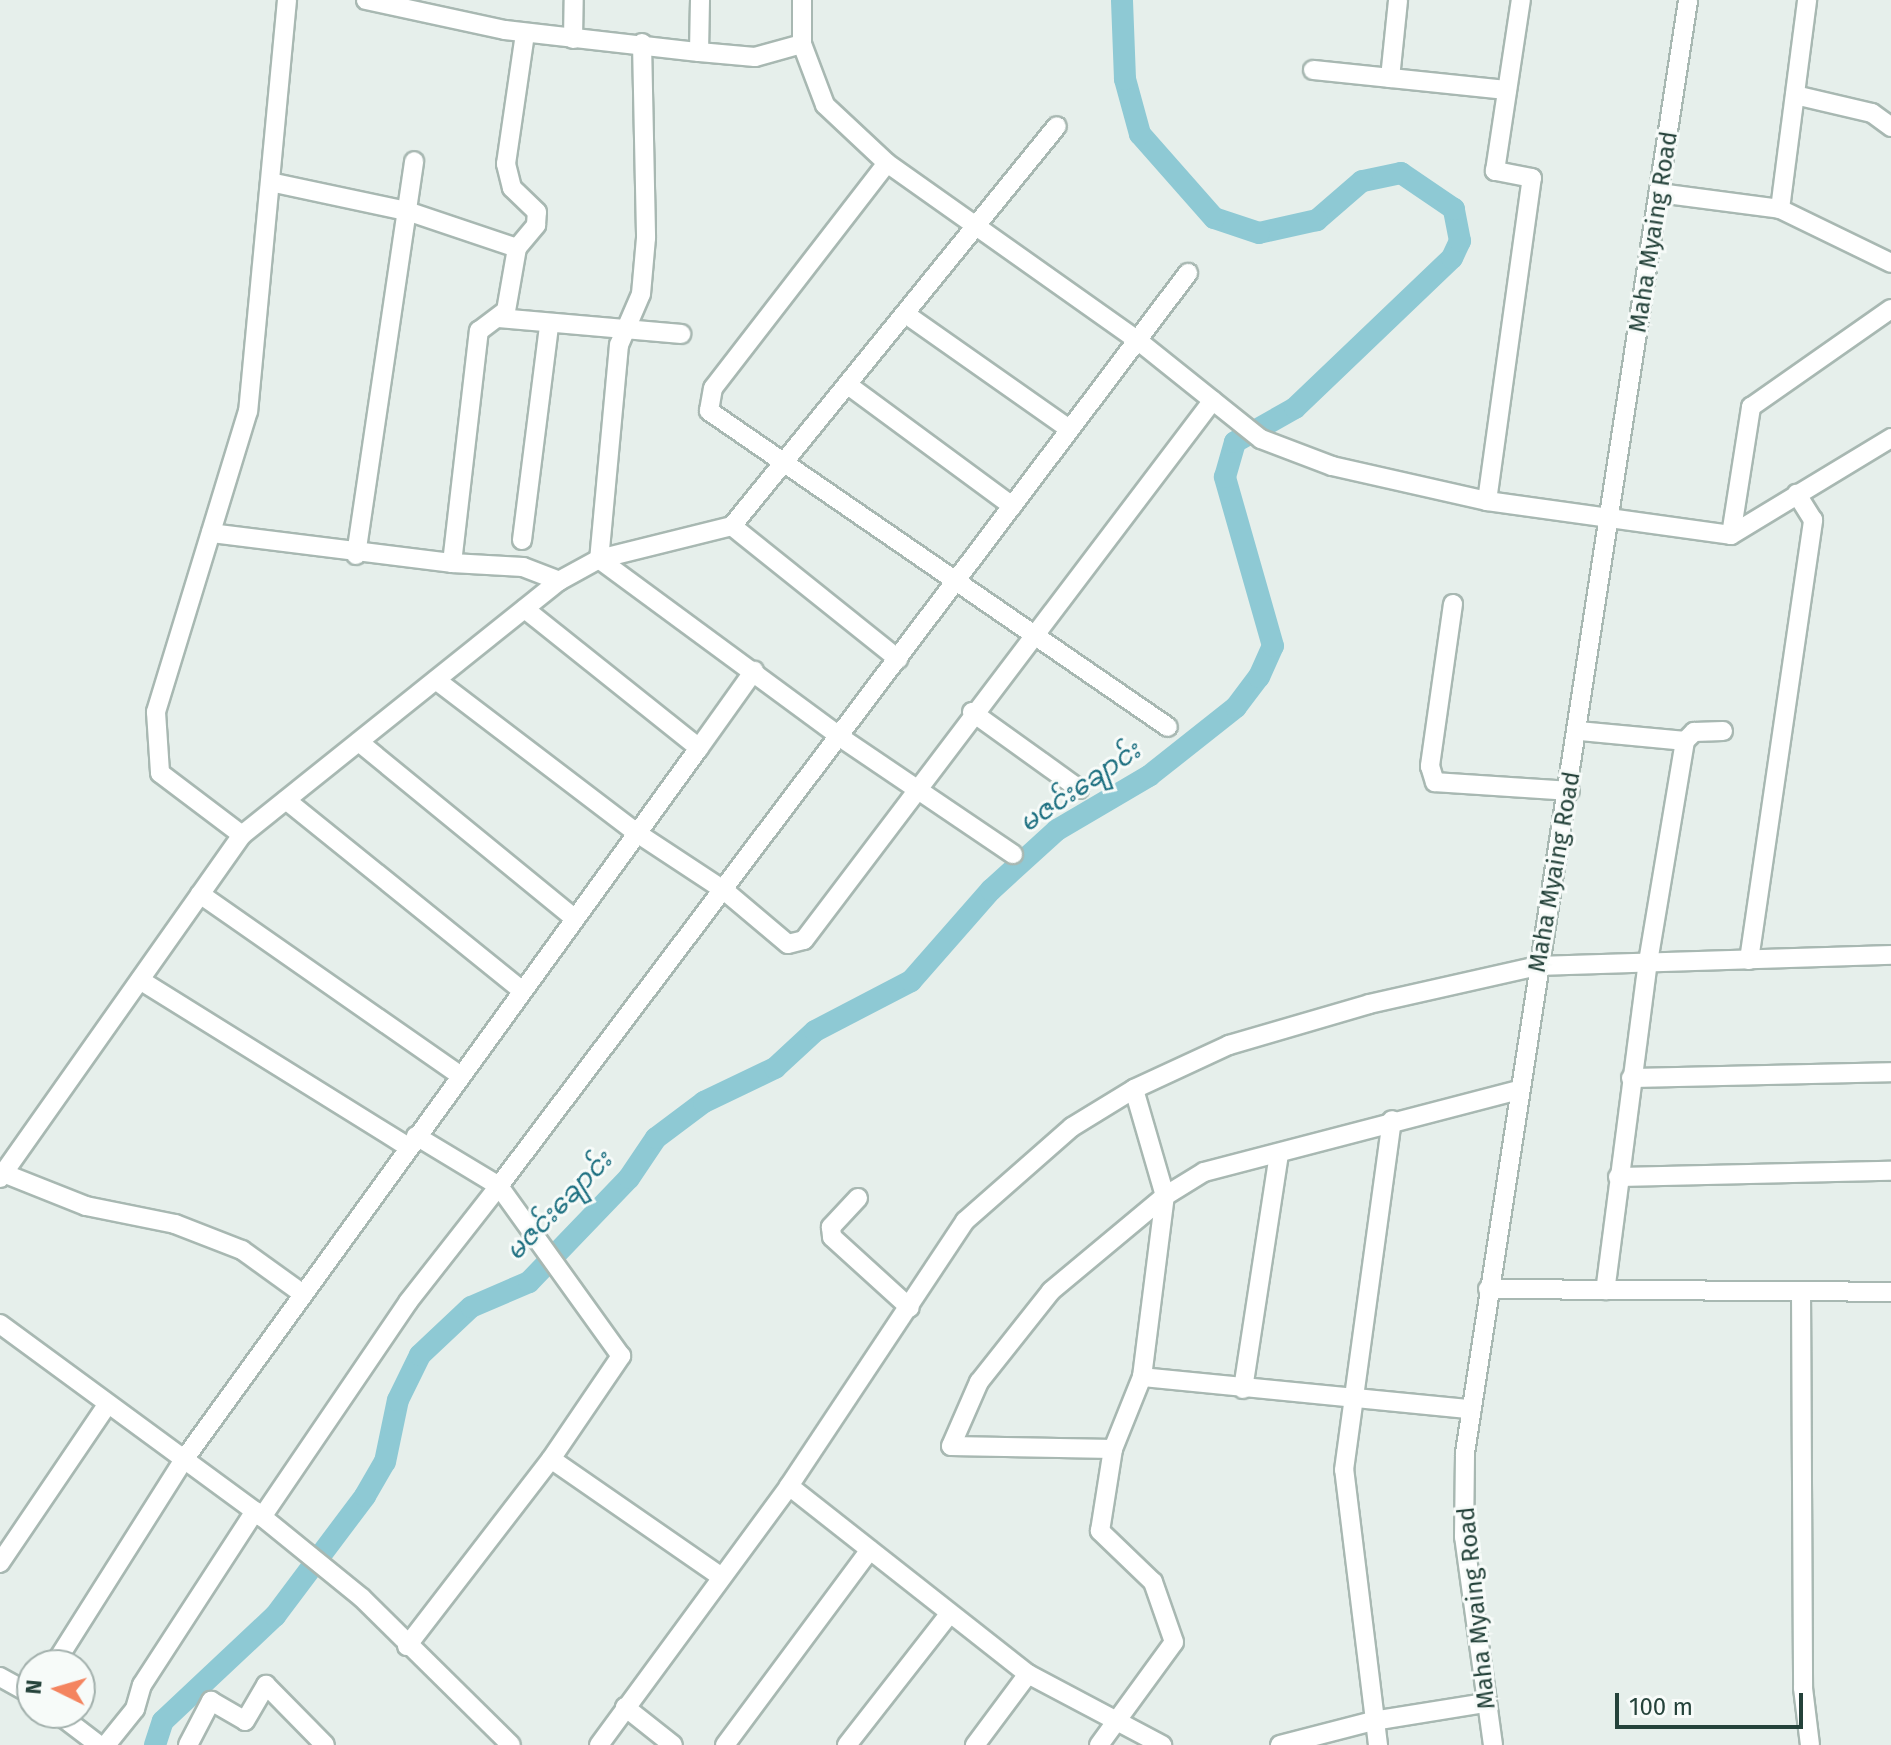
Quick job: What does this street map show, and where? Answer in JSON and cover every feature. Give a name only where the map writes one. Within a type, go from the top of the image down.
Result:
[{"type":"street","points":[[242,835],[160,773],[156,712],[248,411],[287,0]]},
{"type":"street","points":[[366,0],[433,8],[525,33],[642,43],[699,52],[755,57],[802,44]]},
{"type":"street","points":[[573,39],[574,0]]},
{"type":"street","points":[[699,52],[700,0]]},
{"type":"street","points":[[802,0],[802,44],[825,105],[887,163],[1136,339],[1261,439],[1332,466],[1487,501],[1731,535],[1891,438]]},
{"type":"street","points":[[1390,78],[1398,0]]},
{"type":"street","points":[[1487,501],[1532,178],[1495,171],[1521,0]]},
{"type":"street","name":"Maha Myaing Road","points":[[1493,1745],[1464,1537],[1471,1409],[1538,966],[1570,791],[1688,0]]},
{"type":"street","points":[[1780,209],[1807,0]]},
{"type":"street","points":[[499,318],[517,248],[536,225],[537,212],[512,188],[506,164],[525,33]]},
{"type":"street","points":[[599,559],[624,333],[641,294],[646,238],[642,43]]},
{"type":"street","points":[[1313,70],[1507,90]]},
{"type":"street","points":[[1795,95],[1872,113],[1891,127]]},
{"type":"street","points":[[303,1294],[242,1250],[175,1224],[86,1206],[2,1175],[242,835],[559,581],[599,559],[732,526],[979,228],[1057,126]]},
{"type":"street","points":[[356,555],[414,161]]},
{"type":"street","points":[[887,163],[707,400],[720,421],[785,462],[1029,635],[1168,727]]},
{"type":"street","points":[[270,182],[407,211],[517,248]]},
{"type":"street","points":[[1659,193],[1780,209],[1891,263]]},
{"type":"street","points":[[106,1745],[135,1709],[142,1685],[258,1514],[408,1302],[725,891],[1188,273]]},
{"type":"street","points":[[1731,535],[1751,407],[1891,309]]},
{"type":"street","points":[[907,315],[1069,429]]},
{"type":"street","points":[[452,563],[479,331],[499,318],[624,333],[681,334]]},
{"type":"street","points":[[522,540],[549,326]]},
{"type":"street","points":[[848,385],[1012,506]]},
{"type":"street","points":[[436,680],[637,833],[725,891],[788,944],[804,940],[1029,635],[1215,401]]},
{"type":"street","points":[[1749,960],[1813,520],[1797,494]]},
{"type":"street","points":[[732,526],[898,659]]},
{"type":"street","points":[[211,533],[356,555],[523,567],[559,581]]},
{"type":"street","points":[[599,559],[840,737],[1013,854]]},
{"type":"street","points":[[1453,604],[1430,766],[1435,782],[1570,791]]},
{"type":"street","points":[[525,609],[699,748]]},
{"type":"street","points":[[64,1649],[183,1461],[754,671]]},
{"type":"street","points":[[972,712],[1079,789]]},
{"type":"street","points":[[1579,731],[1685,741]]},
{"type":"street","points":[[1605,1290],[1648,961],[1685,741],[1694,732],[1723,731]]},
{"type":"street","points":[[359,742],[575,919]]},
{"type":"street","points":[[286,800],[523,991]]},
{"type":"street","points":[[200,894],[461,1076]]},
{"type":"street","points":[[599,1745],[720,1576],[789,1486],[965,1221],[1072,1127],[1134,1089],[1229,1045],[1369,1004],[1538,966],[1891,955]]},
{"type":"street","points":[[140,980],[412,1141],[499,1186],[558,1264],[621,1356],[551,1459],[407,1646]]},
{"type":"street","points":[[1631,1078],[1891,1072]]},
{"type":"street","points":[[1099,1745],[1174,1642],[1153,1582],[1100,1531],[1113,1449],[1142,1377],[1165,1196],[1134,1089]]},
{"type":"street","points":[[1113,1449],[951,1446],[979,1382],[1051,1291],[1165,1196],[1204,1172],[1279,1154],[1392,1120],[1519,1090]]},
{"type":"street","points":[[1378,1745],[1344,1470],[1350,1399],[1392,1120]]},
{"type":"street","points":[[1243,1389],[1279,1154]]},
{"type":"street","points":[[1618,1177],[1891,1171]]},
{"type":"street","points":[[858,1198],[831,1227],[832,1237],[910,1308]]},
{"type":"street","points":[[1488,1289],[1891,1292]]},
{"type":"street","points":[[1801,1291],[1803,1688],[1810,1745]]},
{"type":"street","points":[[0,1324],[258,1514],[362,1598],[407,1646],[511,1745]]},
{"type":"street","points":[[1142,1377],[1471,1409]]},
{"type":"street","points":[[0,1563],[107,1405]]},
{"type":"street","points":[[551,1459],[720,1576]]},
{"type":"street","points":[[789,1486],[1028,1674],[1162,1745]]},
{"type":"street","points":[[725,1745],[870,1550]]},
{"type":"street","points":[[847,1745],[950,1613]]},
{"type":"street","points":[[975,1745],[1028,1674]]},
{"type":"street","points":[[188,1745],[211,1701],[245,1721],[266,1685],[325,1745]]},
{"type":"street","points":[[1280,1745],[1373,1721],[1486,1703]]},
{"type":"street","points":[[625,1707],[673,1745]]},
{"type":"street","points":[[78,1729],[99,1745]]},
{"type":"waterway","name":"မဇင်းချောင်း","points":[[155,1745],[163,1721],[275,1616],[365,1496],[385,1462],[398,1400],[420,1355],[471,1307],[529,1282],[629,1178],[656,1138],[704,1102],[775,1068],[815,1031],[911,981],[991,890],[1057,830],[1149,776],[1236,707],[1259,677],[1273,646],[1225,477],[1235,442],[1295,408],[1452,258],[1460,241],[1454,209],[1401,173],[1362,181],[1317,220],[1259,233],[1214,218],[1140,134],[1125,79],[1122,0]]}]
